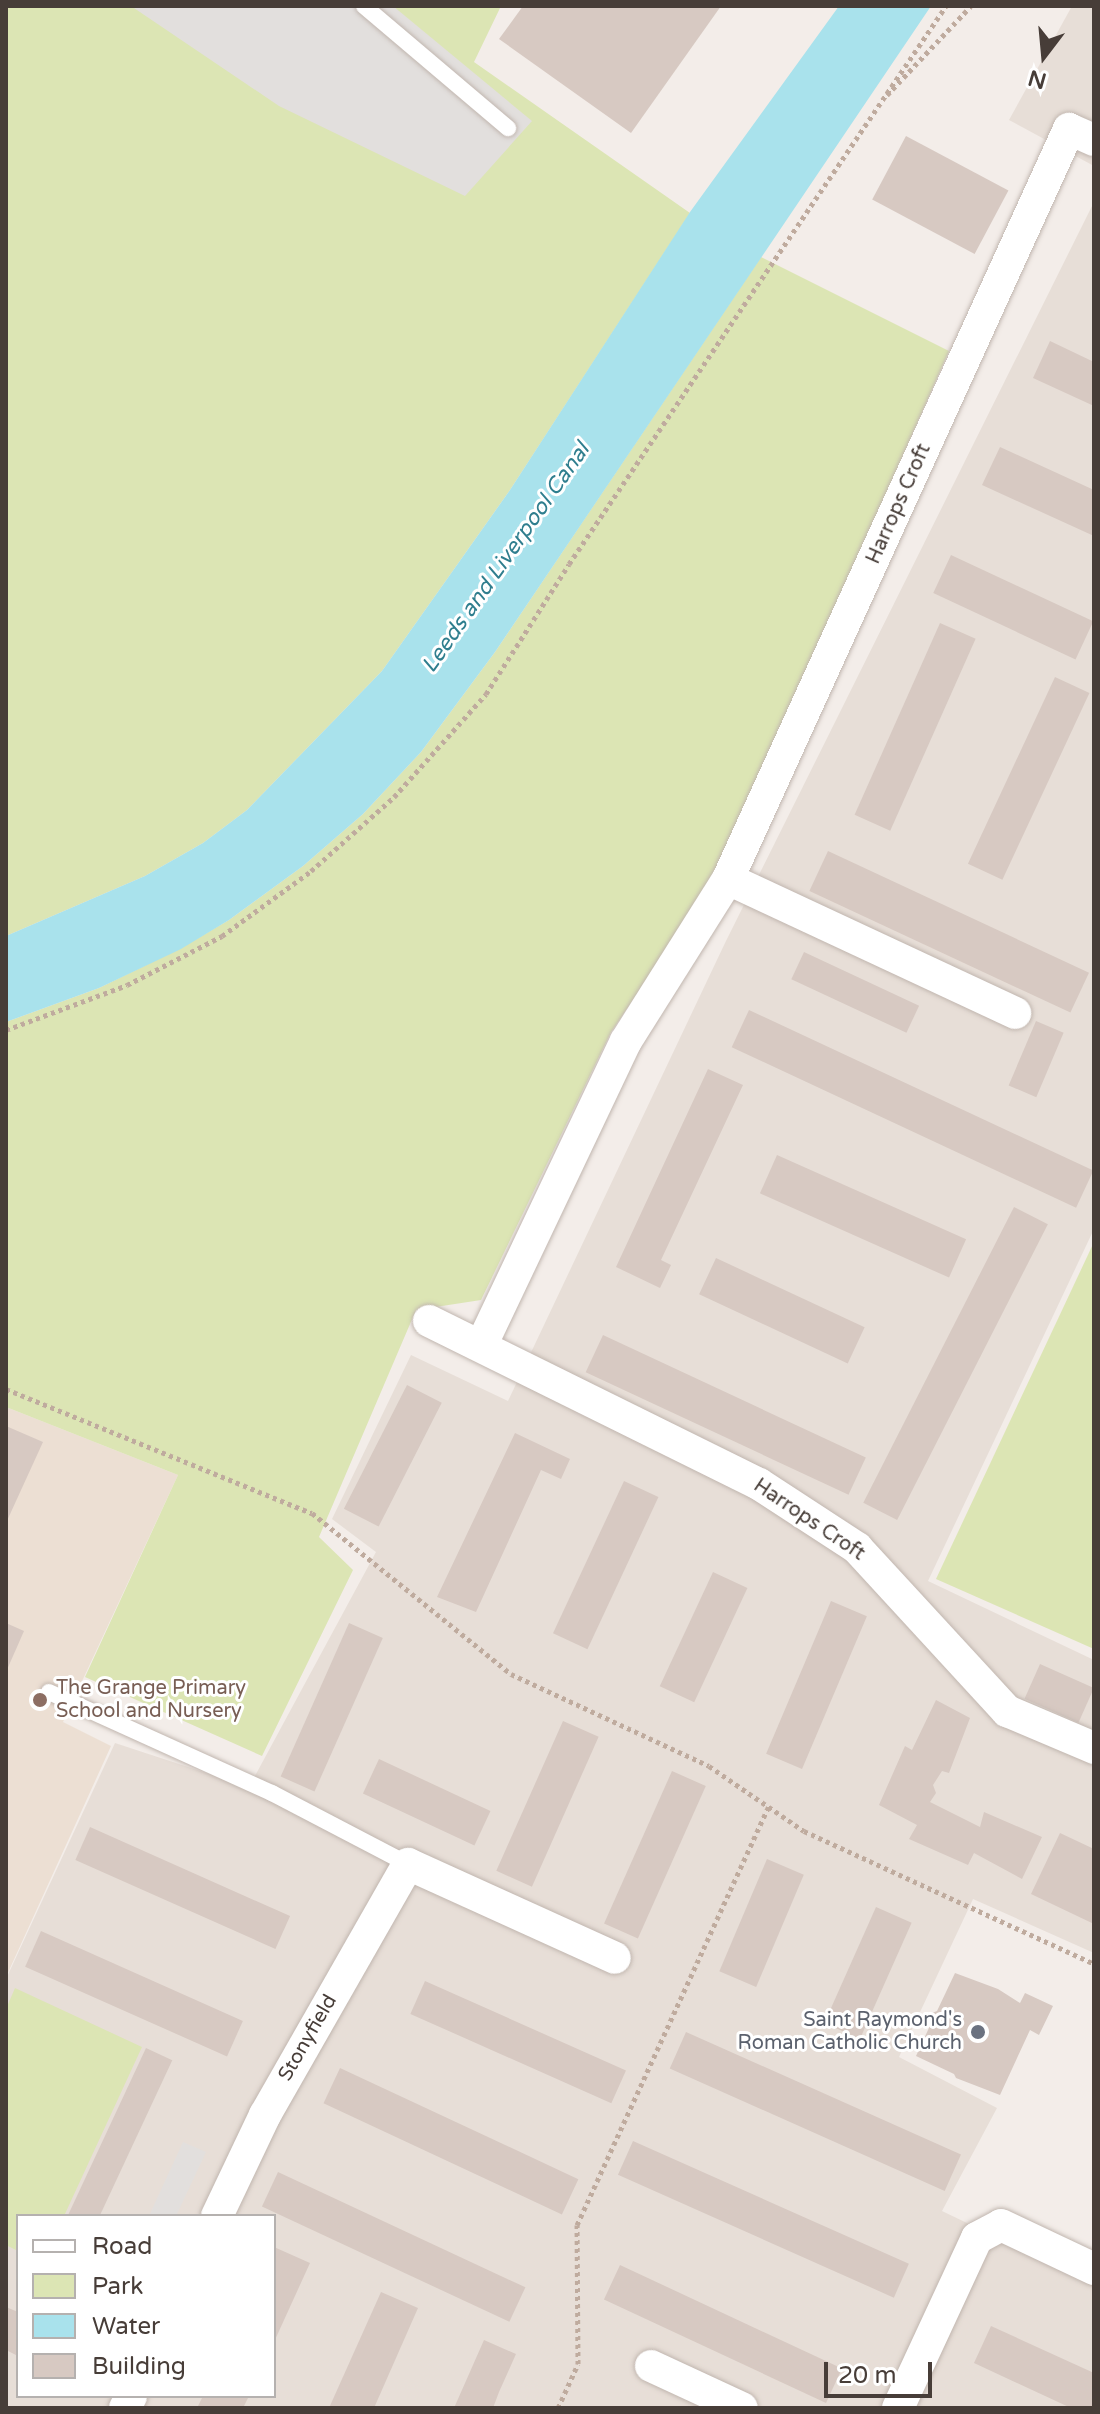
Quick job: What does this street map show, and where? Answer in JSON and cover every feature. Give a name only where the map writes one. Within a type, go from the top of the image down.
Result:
[{"type":"street","name":"Harrops Croft","points":[[482,1344],[626,1041],[728,879],[1082,134]]},
{"type":"street","points":[[728,879],[1015,1013]]},
{"type":"street","name":"Harrops Croft","points":[[429,1321],[482,1344],[759,1484],[857,1548],[1007,1711],[1094,1748]]},
{"type":"street","points":[[408,1864],[615,1958]]},
{"type":"street","name":"Stonyfield","points":[[218,2214],[265,2115],[408,1864]]},
{"type":"street","points":[[898,2408],[977,2238],[1001,2225],[1094,2269]]},
{"type":"street","points":[[651,2366],[742,2408]]},
{"type":"lane","points":[[364,6],[508,128]]},
{"type":"lane","points":[[49,1692],[272,1793],[408,1864]]},
{"type":"path","points":[[6,1030],[127,985],[222,936],[311,871],[394,797],[486,694],[569,564],[946,6]]},
{"type":"path","points":[[875,108],[971,6]]},
{"type":"path","points":[[6,1389],[312,1513],[511,1674],[709,1766],[804,1831],[1094,1964]]},
{"type":"path","points":[[558,2408],[578,2364],[577,2225],[768,1807]]},
{"type":"shaded area","points":[[131,6],[393,6],[532,121],[465,196],[279,106]]},
{"type":"shaded area","points":[[1072,6],[1094,6],[1094,166],[1009,120]]},
{"type":"shaded area","points":[[1094,202],[1094,1229],[928,1581],[1094,1660],[1094,1953],[973,1899],[899,2057],[997,2108],[942,2211],[1094,2284],[1094,2408],[6,2408],[6,1979],[115,1743],[249,1787],[376,1552],[332,1519],[411,1355],[508,1401],[725,943]]},
{"type":"shaded area","name":"The Grange Primary School and Nursery","points":[[6,1407],[178,1475],[63,1722],[111,1746],[6,1977]]},
{"type":"shaded area","points":[[183,2142],[206,2152],[177,2214],[150,2214]]},
{"type":"green space","points":[[6,6],[501,6],[474,62],[690,213],[510,490],[382,671],[247,810],[203,843],[145,876],[6,936]]},
{"type":"green space","points":[[761,257],[949,351],[716,878],[611,1032],[481,1300],[416,1310],[319,1537],[353,1570],[262,1756],[85,1677],[178,1475],[6,1407],[6,1022],[99,988],[181,948],[229,920],[303,866],[363,814],[421,752],[495,652]]},
{"type":"green space","points":[[1094,1242],[1094,1649],[936,1579]]},
{"type":"green space","points":[[15,1988],[142,2047],[65,2214],[16,2214],[16,2250],[6,2245],[6,2009]]},
{"type":"water","name":"Leeds and Liverpool Canal","points":[[839,6],[931,6],[495,652],[421,752],[363,814],[303,866],[229,920],[181,949],[99,988],[6,1022],[6,936],[145,876],[203,843],[247,810],[382,671],[510,490],[690,212]]},
{"type":"building","points":[[523,6],[721,6],[631,133],[499,39]]},
{"type":"building","points":[[906,136],[1008,190],[975,254],[872,200]]},
{"type":"building","points":[[1050,341],[1094,362],[1094,406],[1033,378]]},
{"type":"building","points":[[1000,447],[1094,490],[1094,536],[982,485]]},
{"type":"building","points":[[951,555],[1093,621],[1076,659],[933,593]]},
{"type":"building","points":[[940,623],[976,639],[890,831],[855,815]]},
{"type":"building","points":[[1055,677],[1089,693],[1002,880],[968,864]]},
{"type":"building","points":[[828,851],[1089,973],[1070,1013],[809,891]]},
{"type":"building","points":[[804,952],[919,1006],[906,1033],[791,979]]},
{"type":"building","points":[[749,1010],[1093,1171],[1076,1208],[732,1047]]},
{"type":"building","points":[[1036,1021],[1064,1033],[1036,1097],[1009,1085]]},
{"type":"building","points":[[708,1069],[743,1085],[661,1260],[671,1265],[660,1288],[616,1267]]},
{"type":"building","points":[[777,1155],[966,1239],[949,1278],[760,1193]]},
{"type":"building","points":[[1014,1207],[1048,1224],[897,1520],[863,1503]]},
{"type":"building","points":[[716,1258],[865,1327],[848,1364],[699,1294]]},
{"type":"building","points":[[603,1335],[866,1458],[849,1495],[586,1372]]},
{"type":"building","points":[[407,1385],[442,1403],[379,1527],[344,1509]]},
{"type":"building","points":[[6,1426],[43,1442],[6,1523]]},
{"type":"building","points":[[515,1433],[570,1459],[561,1479],[541,1470],[476,1612],[437,1597]]},
{"type":"building","points":[[624,1481],[658,1497],[587,1649],[553,1633]]},
{"type":"building","points":[[713,1572],[747,1588],[694,1702],[660,1686]]},
{"type":"building","points":[[831,1601],[867,1616],[802,1769],[766,1754]]},
{"type":"building","points":[[6,1623],[24,1631],[6,1672]]},
{"type":"building","points":[[349,1623],[383,1638],[314,1792],[281,1776]]},
{"type":"building","points":[[1040,1664],[1094,1688],[1078,1723],[1025,1699]]},
{"type":"building","points":[[936,1700],[970,1718],[949,1773],[942,1771],[933,1785],[936,1793],[930,1802],[980,1827],[984,1812],[1042,1837],[1022,1879],[974,1853],[968,1865],[909,1839],[917,1825],[879,1805],[905,1746],[912,1750]]},
{"type":"building","points":[[563,1721],[599,1737],[532,1887],[496,1871]]},
{"type":"building","points":[[379,1759],[490,1811],[474,1845],[363,1793]]},
{"type":"building","points":[[672,1771],[706,1786],[638,1939],[604,1924]]},
{"type":"building","points":[[90,1827],[290,1916],[275,1949],[75,1860]]},
{"type":"building","points":[[1060,1833],[1094,1849],[1094,1924],[1031,1894]]},
{"type":"building","points":[[767,1859],[804,1875],[756,1987],[719,1971]]},
{"type":"building","points":[[876,1907],[912,1923],[860,2039],[824,2023]]},
{"type":"building","points":[[41,1931],[243,2021],[227,2057],[25,1967]]},
{"type":"building","name":"Saint Raymond's Roman Catholic Church","points":[[955,1973],[998,1989],[1020,2003],[1025,1993],[1053,2006],[1039,2035],[1030,2030],[1000,2095],[956,2078],[954,2074],[916,2056],[934,2017],[932,2013],[937,2011]]},
{"type":"building","points":[[425,1981],[626,2070],[611,2103],[410,2014]]},
{"type":"building","points":[[686,2032],[961,2154],[945,2191],[670,2069]]},
{"type":"building","points":[[146,2048],[172,2060],[101,2214],[69,2214]]},
{"type":"building","points":[[340,2068],[578,2179],[562,2214],[324,2103]]},
{"type":"building","points":[[633,2141],[909,2264],[894,2298],[618,2175]]},
{"type":"building","points":[[278,2172],[525,2287],[509,2322],[262,2206]]},
{"type":"building","points":[[276,2248],[310,2263],[276,2338]]},
{"type":"building","points":[[620,2265],[842,2369],[826,2403],[604,2299]]},
{"type":"building","points":[[381,2292],[418,2308],[374,2408],[329,2408]]},
{"type":"building","points":[[6,2307],[16,2311],[16,2355],[6,2350]]},
{"type":"building","points":[[991,2326],[1094,2373],[1094,2408],[1071,2408],[974,2363]]},
{"type":"building","points":[[484,2340],[516,2354],[493,2408],[454,2408]]},
{"type":"building","points":[[202,2398],[248,2398],[243,2408],[197,2408]]},
{"type":"place","name":"The Grange Primary School and Nursery","points":[[40,1700]]},
{"type":"place","name":"Saint Raymond's Roman Catholic Church","points":[[978,2032]]}]
